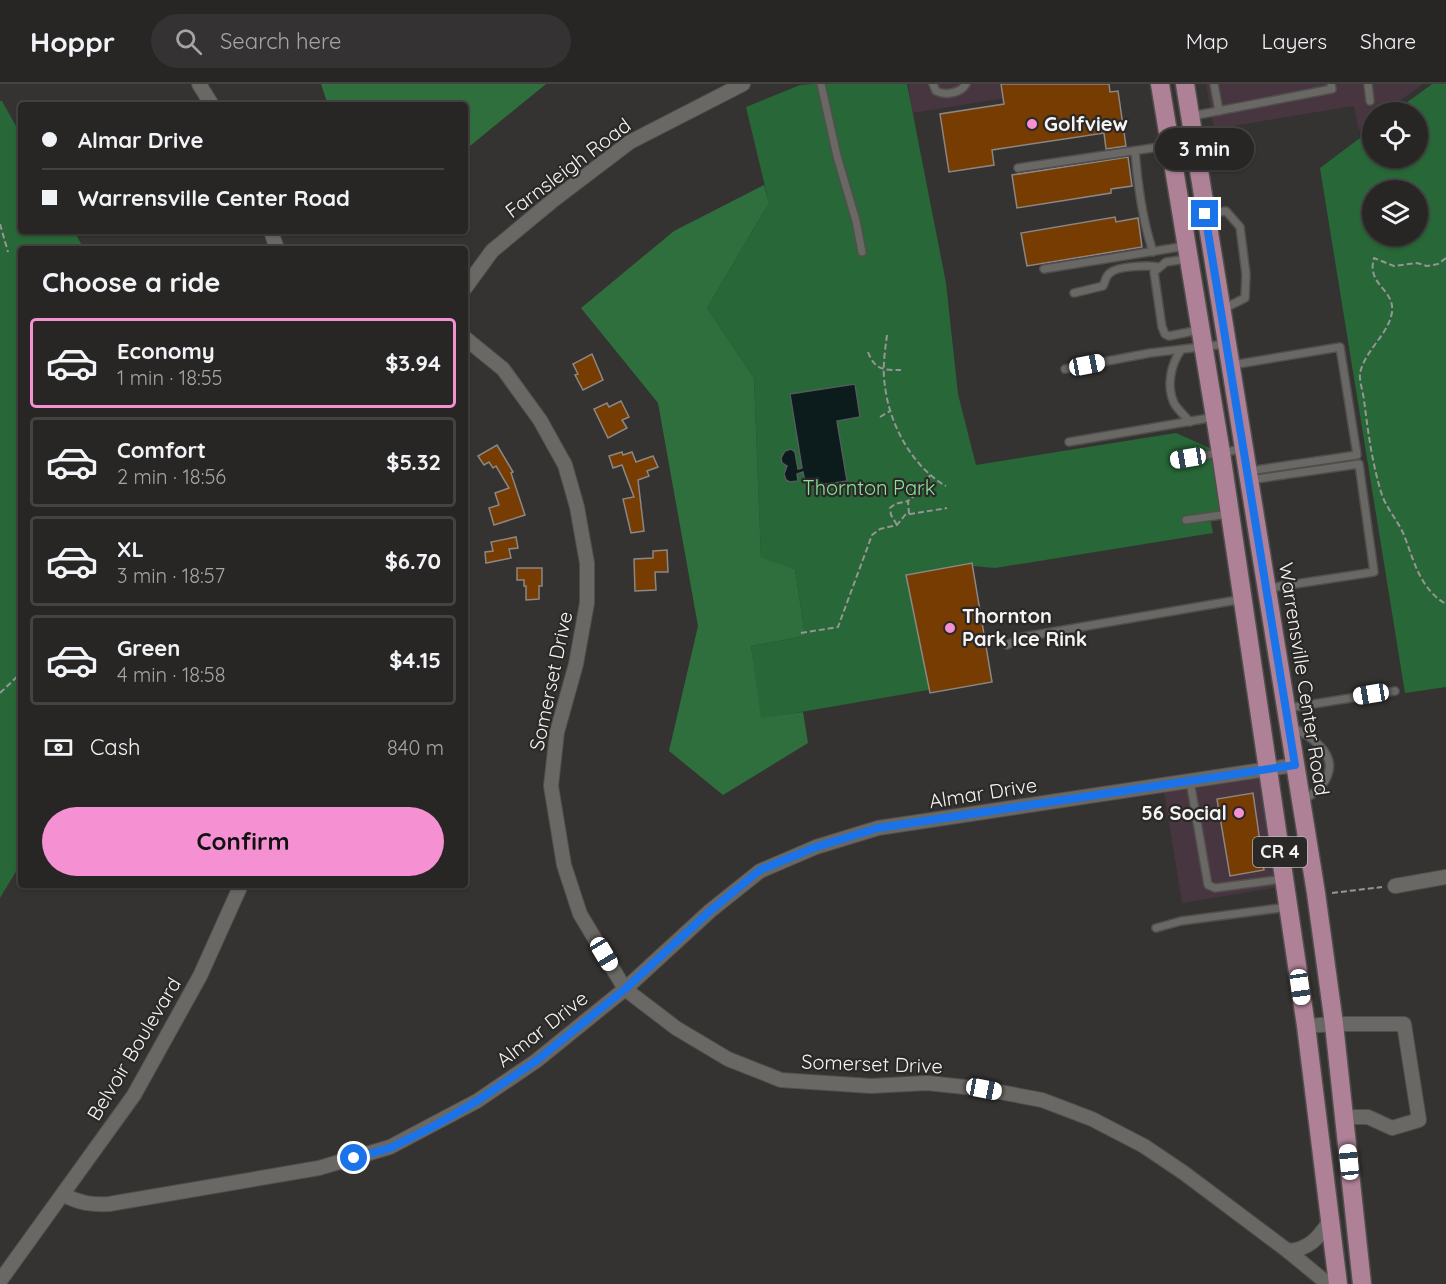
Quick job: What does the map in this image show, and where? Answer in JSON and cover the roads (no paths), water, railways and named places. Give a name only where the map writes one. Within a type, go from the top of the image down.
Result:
[{"type":"main road","name":"CR 4","points":[[1160,84],[1221,453],[1268,769],[1306,1026],[1338,1284]]},
{"type":"main road","name":"Warrensville Center Road","points":[[1185,84],[1316,893],[1334,1024],[1362,1284]]},
{"type":"street","points":[[199,84],[210,102]]},
{"type":"street","name":"Farnsleigh Road","points":[[468,284],[492,251],[551,202],[630,142],[743,84]]},
{"type":"street","name":"Somerset Drive","points":[[468,340],[503,369],[540,420],[565,465],[577,507],[587,563],[587,603],[576,664],[556,732],[551,786],[564,865],[580,914],[625,989],[676,1028],[702,1044],[728,1059],[781,1080],[871,1086],[927,1083],[984,1089],[1042,1100],[1092,1119],[1144,1146],[1288,1251],[1328,1284]]},
{"type":"street","name":"Almar Drive","points":[[64,1195],[90,1204],[109,1204],[319,1167],[390,1148],[468,1106],[536,1061],[625,989],[710,911],[760,870],[816,847],[878,828],[1295,765]]},
{"type":"street","points":[[1388,886],[1446,878]]},
{"type":"street","name":"Belvoir Boulevard","points":[[0,1281],[134,1095],[200,976],[240,888]]},
{"type":"street","points":[[1306,1026],[1404,1024],[1419,1120],[1392,1128],[1368,1117],[1344,1117]]},
{"type":"street","points":[[1288,1251],[1306,1248],[1316,1241],[1330,1221]]},
{"type":"lane","points":[[821,84],[862,252]]},
{"type":"lane","points":[[933,84],[936,91],[944,94],[958,91],[966,84]]},
{"type":"lane","points":[[1214,84],[1219,111]]},
{"type":"lane","points":[[1189,117],[1332,89],[1331,84]]},
{"type":"lane","points":[[1368,84],[1370,101]]},
{"type":"lane","points":[[1018,168],[1193,142]]},
{"type":"lane","points":[[1135,151],[1139,199],[1153,252]]},
{"type":"lane","points":[[1205,214],[1226,211],[1240,227],[1246,274],[1245,298],[1221,310]]},
{"type":"lane","points":[[1044,269],[1153,252],[1187,252]]},
{"type":"lane","points":[[1187,252],[1166,262],[1154,272],[1165,334],[1226,344]]},
{"type":"lane","points":[[1074,293],[1103,286],[1108,275],[1115,270],[1139,266],[1158,267]]},
{"type":"lane","points":[[1065,369],[1150,353],[1181,350],[1201,339]]},
{"type":"lane","points":[[1230,365],[1340,347],[1357,454],[1248,476]]},
{"type":"lane","points":[[1181,350],[1175,358],[1171,371],[1170,386],[1174,403],[1190,422]]},
{"type":"lane","points":[[1069,442],[1215,417]]},
{"type":"lane","points":[[1176,460],[1243,450]]},
{"type":"lane","points":[[1248,476],[1359,464],[1374,572],[1266,589]]},
{"type":"lane","points":[[1186,520],[1230,514]]},
{"type":"lane","points":[[1007,645],[1023,637],[1242,599]]},
{"type":"lane","points":[[1287,716],[1395,691]]},
{"type":"lane","points":[[1287,716],[1322,747],[1329,766],[1327,778],[1301,803]]},
{"type":"lane","points":[[1190,781],[1208,885],[1215,888],[1284,879]]},
{"type":"lane","points":[[1156,928],[1180,921],[1288,907]]},
{"type":"place","name":"Golfview","points":[[1032,124]]},
{"type":"place","name":"Thornton Park Ice Rink","points":[[950,628]]},
{"type":"place","name":"56 Social","points":[[1239,813]]},
{"type":"park label","name":"Thornton Park","points":[[869,488]]}]
